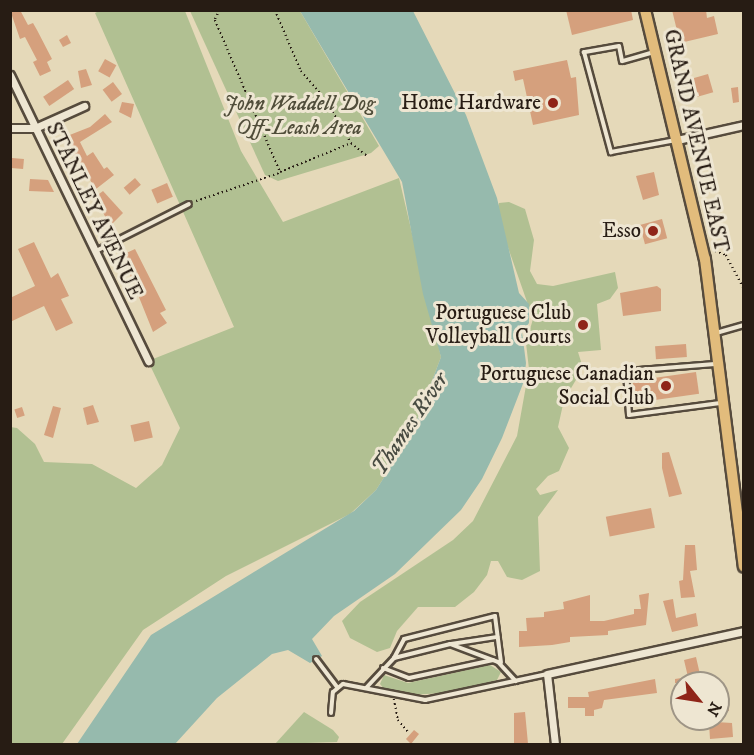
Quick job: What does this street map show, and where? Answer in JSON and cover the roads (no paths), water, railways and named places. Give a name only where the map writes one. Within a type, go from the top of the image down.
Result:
[{"type":"main road","name":"GRAND AVENUE EAST","points":[[645,10],[705,259],[744,567]]},
{"type":"street","name":"STANLEY AVENUE","points":[[10,75],[148,361]]},
{"type":"street","points":[[10,128],[35,128],[84,106]]},
{"type":"street","points":[[677,140],[744,125]]},
{"type":"street","points":[[555,744],[547,674],[744,631]]},
{"type":"lane","points":[[654,52],[622,61],[619,46],[584,52],[611,152],[677,140]]},
{"type":"lane","points":[[96,251],[189,204]]},
{"type":"lane","points":[[715,333],[744,325]]},
{"type":"lane","points":[[719,363],[626,371],[629,415],[724,403]]},
{"type":"lane","points":[[366,688],[401,652],[404,639],[495,616],[502,665]]},
{"type":"lane","points":[[394,658],[450,644],[497,637]]},
{"type":"lane","points":[[450,644],[494,660],[502,665],[516,681]]},
{"type":"lane","points":[[316,659],[337,687]]},
{"type":"lane","points":[[383,668],[409,678],[494,660]]},
{"type":"lane","points":[[331,713],[331,699],[337,687],[348,684],[394,696],[437,699],[547,674]]},
{"type":"water","points":[[300,11],[413,11],[466,115],[497,198],[519,293],[529,304],[529,323],[522,332],[526,363],[524,381],[502,438],[482,479],[461,510],[395,574],[334,616],[312,639],[322,656],[310,663],[288,650],[272,654],[217,698],[175,744],[77,744],[151,635],[354,511],[376,490],[412,433],[441,357],[423,294],[402,182]]},
{"type":"place","name":"Home Hardware","points":[[553,103]]},
{"type":"place","name":"Esso","points":[[653,231]]},
{"type":"place","name":"Portuguese Club Volleyball Courts","points":[[583,325]]},
{"type":"place","name":"Portuguese Canadian Social Club","points":[[666,386]]},
{"type":"park label","name":"John Waddell Dog Off-Leash Area","points":[[299,116]]},
{"type":"water label","name":"Thames River","points":[[410,424]]}]
